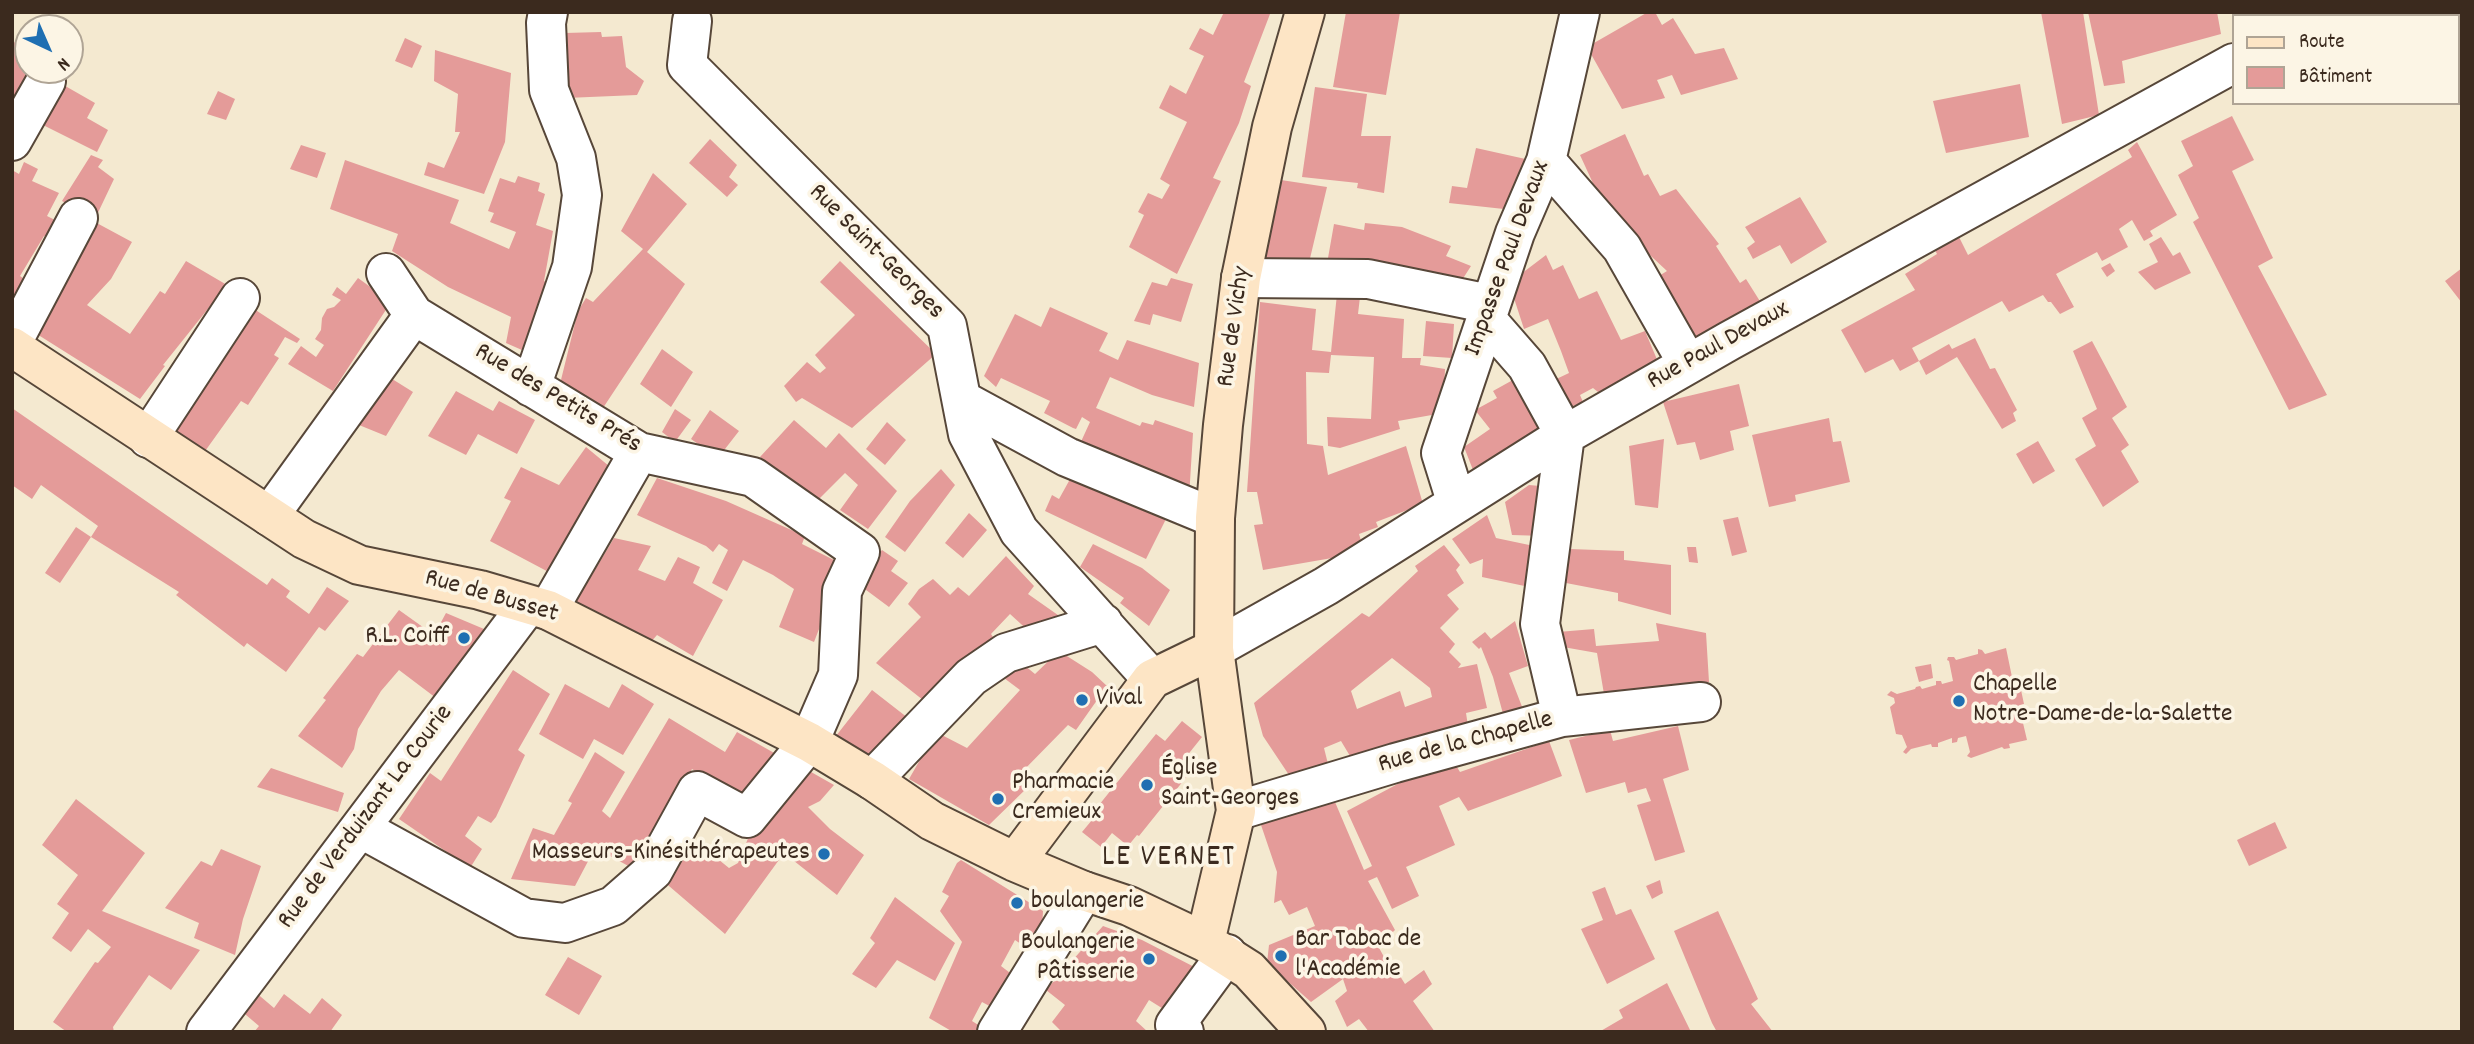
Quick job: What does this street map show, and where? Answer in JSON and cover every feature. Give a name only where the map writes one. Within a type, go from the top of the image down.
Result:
[{"type":"street","points":[[531,387],[572,267],[583,195],[576,158],[549,90],[546,23],[548,12]]},
{"type":"street","name":"Rue de Vichy","points":[[1236,811],[1214,649],[1216,518],[1223,425],[1241,278],[1272,127],[1305,12]]},
{"type":"street","name":"Impasse Paul Devaux","points":[[1456,502],[1441,453],[1515,233],[1546,161],[1580,12]]},
{"type":"street","name":"Rue Saint-Georges","points":[[692,21],[687,65],[947,326],[968,434],[1019,531],[1152,678]]},
{"type":"street","name":"Rue Paul Devaux","points":[[1214,649],[1326,586],[1565,435],[1688,364],[2232,64]]},
{"type":"street","points":[[12,141],[44,84]]},
{"type":"street","points":[[1546,161],[1622,248],[1688,364]]},
{"type":"street","points":[[12,345],[78,218]]},
{"type":"street","name":"Rue des Petits Prés","points":[[386,273],[414,315],[639,452],[753,477],[860,552],[842,591],[838,675],[808,742]]},
{"type":"street","points":[[1241,278],[1368,279],[1488,311],[1527,366],[1565,435],[1540,624],[1562,717]]},
{"type":"street","points":[[148,438],[240,298]]},
{"type":"street","points":[[269,516],[414,315]]},
{"type":"street","name":"Rue de Busset","points":[[12,345],[148,438],[304,539],[359,565],[480,590],[538,607],[808,742],[872,780],[932,821],[1015,862],[1084,891],[1129,906],[1216,948],[1249,970],[1306,1032]]},
{"type":"street","points":[[962,400],[1067,457],[1216,518]]},
{"type":"street","name":"Rue de Verduizant La Courie","points":[[206,1032],[360,828],[538,607],[639,452]]},
{"type":"street","points":[[872,780],[971,677],[1006,653],[1102,623]]},
{"type":"street","points":[[1015,862],[1152,678],[1214,649]]},
{"type":"street","name":"Rue de la Chapelle","points":[[1236,811],[1562,717],[1701,702]]},
{"type":"street","points":[[360,828],[524,918],[565,923],[613,906],[653,870],[697,790],[747,818],[808,742]]},
{"type":"street","points":[[1184,1032],[1175,1025],[1216,948],[1236,811]]},
{"type":"street","points":[[997,1032],[1084,891]]},
{"type":"building","points":[[1224,12],[1270,14],[1244,82],[1251,86],[1239,123],[1213,178],[1221,181],[1177,274],[1129,247],[1144,215],[1138,212],[1148,193],[1162,199],[1170,185],[1160,179],[1187,122],[1159,108],[1170,85],[1186,94],[1204,56],[1189,49],[1200,28],[1213,35]]},
{"type":"building","points":[[1346,12],[1400,12],[1386,95],[1333,87]]},
{"type":"building","points":[[1648,12],[1655,12],[1662,25],[1673,18],[1695,54],[1724,48],[1738,79],[1681,95],[1672,75],[1657,80],[1665,98],[1622,109],[1587,47]]},
{"type":"building","points":[[2041,12],[2083,12],[2099,115],[2062,124]]},
{"type":"building","points":[[2088,12],[2217,12],[2221,34],[2122,61],[2125,83],[2104,86]]},
{"type":"building","points":[[601,32],[602,37],[622,36],[626,67],[644,81],[637,95],[566,98],[565,33]]},
{"type":"building","points":[[405,38],[422,46],[412,68],[395,61]]},
{"type":"building","points":[[12,41],[14,84],[27,84],[12,109]]},
{"type":"building","points":[[435,50],[511,73],[505,142],[484,194],[424,175],[428,162],[444,168],[460,132],[455,132],[458,94],[434,81]]},
{"type":"building","points":[[62,84],[95,103],[87,118],[108,130],[97,152],[41,124]]},
{"type":"building","points":[[2020,84],[2029,137],[1946,153],[1933,101]]},
{"type":"building","points":[[1315,87],[1367,94],[1361,136],[1391,136],[1384,193],[1357,188],[1358,183],[1302,177]]},
{"type":"building","points":[[218,91],[235,99],[226,120],[207,114]]},
{"type":"building","points":[[2232,116],[2254,160],[2232,171],[2273,258],[2258,266],[2327,395],[2289,410],[2193,222],[2199,218],[2178,175],[2193,166],[2181,141]]},
{"type":"building","points":[[1625,134],[1644,176],[1648,174],[1660,196],[1676,189],[1719,244],[1716,246],[1740,283],[1746,279],[1768,314],[1705,348],[1654,279],[1667,271],[1608,216],[1580,155]]},
{"type":"building","points":[[710,139],[737,165],[729,177],[738,185],[727,197],[689,163]]},
{"type":"building","points":[[2137,142],[2177,215],[2150,231],[2153,236],[2144,241],[2132,220],[2119,229],[2128,247],[2102,261],[2097,252],[2056,274],[2074,307],[2060,314],[2043,295],[2009,312],[2002,301],[1912,348],[1919,361],[1900,371],[1893,359],[1865,373],[1841,330],[1915,290],[1905,274],[1937,254],[1934,248],[1957,233],[1968,255],[2132,157],[2128,150]]},
{"type":"building","points":[[301,145],[326,153],[317,178],[290,169]]},
{"type":"building","points":[[1476,148],[1530,160],[1513,210],[1449,203],[1452,186],[1467,188]]},
{"type":"building","points":[[91,155],[103,160],[98,167],[114,179],[95,219],[62,201]]},
{"type":"building","points":[[345,160],[459,200],[450,223],[509,249],[516,232],[490,222],[494,213],[488,211],[500,178],[515,183],[518,176],[540,183],[538,191],[545,194],[536,225],[553,231],[544,281],[549,284],[531,354],[506,343],[511,317],[448,287],[392,251],[398,234],[330,209]]},
{"type":"building","points":[[24,162],[38,169],[32,181],[59,193],[47,216],[57,221],[49,238],[44,236],[20,276],[27,281],[12,302],[12,170],[19,174]]},
{"type":"building","points":[[653,173],[687,204],[647,252],[685,284],[601,411],[558,392],[578,311],[586,298],[593,302],[643,249],[621,231]]},
{"type":"building","points":[[1281,180],[1327,187],[1307,271],[1261,263]]},
{"type":"building","points":[[1800,197],[1827,242],[1791,264],[1780,245],[1753,259],[1747,248],[1755,242],[1745,227]]},
{"type":"building","points":[[93,221],[132,242],[111,279],[87,305],[130,334],[160,291],[165,294],[186,261],[227,285],[163,365],[165,366],[140,399],[32,331]]},
{"type":"building","points":[[1365,223],[1402,227],[1451,246],[1446,256],[1471,266],[1455,291],[1391,264],[1328,258],[1334,224],[1364,230]]},
{"type":"building","points":[[2161,237],[2173,256],[2180,252],[2191,273],[2155,290],[2138,272],[2158,262],[2149,244]]},
{"type":"building","points":[[1546,255],[1553,270],[1563,265],[1579,299],[1597,291],[1621,340],[1645,331],[1661,369],[1598,392],[1593,388],[1580,395],[1583,402],[1561,411],[1548,383],[1569,373],[1548,319],[1524,329],[1511,289],[1519,285],[1517,277]]},
{"type":"building","points":[[840,261],[936,354],[852,428],[802,398],[796,402],[784,386],[807,362],[820,373],[826,368],[815,355],[855,315],[820,282]]},
{"type":"building","points":[[2110,263],[2115,271],[2107,277],[2101,268]]},
{"type":"building","points":[[2462,268],[2462,303],[2445,281]]},
{"type":"building","points":[[358,278],[391,302],[333,391],[288,364],[301,346],[316,357],[324,345],[315,339],[321,330],[322,318],[327,309],[334,307],[341,300],[332,295],[337,287],[346,294]]},
{"type":"building","points":[[1171,278],[1193,284],[1181,322],[1153,314],[1150,325],[1134,321],[1152,282],[1167,286]]},
{"type":"building","points":[[1337,294],[1360,297],[1358,314],[1404,319],[1402,358],[1421,358],[1420,365],[1445,369],[1443,413],[1398,421],[1400,429],[1340,448],[1328,446],[1327,417],[1371,419],[1374,357],[1331,355],[1329,373],[1306,372],[1307,444],[1323,446],[1328,475],[1406,446],[1423,504],[1376,522],[1378,527],[1359,534],[1362,544],[1332,558],[1263,570],[1254,525],[1263,524],[1257,492],[1247,492],[1260,302],[1316,309],[1312,350],[1331,352]]},
{"type":"building","points":[[1050,307],[1108,333],[1099,351],[1118,360],[1127,340],[1199,363],[1194,407],[1152,395],[1110,377],[1096,408],[1140,426],[1142,422],[1153,425],[1155,420],[1193,433],[1189,498],[1079,446],[1090,422],[1082,417],[1076,429],[1073,428],[1044,413],[1050,401],[1001,378],[996,387],[984,376],[1015,314],[1041,327]]},
{"type":"building","points":[[254,309],[300,339],[297,343],[285,337],[274,355],[279,358],[248,405],[241,401],[203,454],[171,432]]},
{"type":"building","points":[[1426,321],[1454,324],[1452,358],[1423,356]]},
{"type":"building","points":[[1975,338],[1990,369],[1995,368],[2017,410],[2013,413],[2016,421],[2002,429],[1957,357],[1926,375],[1919,361],[1949,344],[1952,349]]},
{"type":"building","points":[[2092,341],[2127,407],[2112,418],[2129,445],[2121,451],[2139,482],[2103,507],[2075,459],[2096,446],[2082,418],[2097,409],[2073,351]]},
{"type":"building","points":[[662,349],[693,372],[671,407],[640,384]]},
{"type":"building","points":[[1520,376],[1548,424],[1473,470],[1464,447],[1490,429],[1475,410],[1497,398],[1493,391]]},
{"type":"building","points":[[389,377],[413,392],[386,436],[359,425]]},
{"type":"building","points":[[1739,384],[1749,426],[1730,431],[1734,450],[1700,460],[1695,442],[1677,445],[1663,402]]},
{"type":"building","points":[[456,391],[493,411],[499,401],[535,420],[517,454],[478,434],[466,455],[428,436]]},
{"type":"building","points":[[12,408],[267,585],[272,578],[290,591],[286,597],[309,614],[327,587],[349,601],[325,631],[319,627],[286,672],[247,643],[244,647],[176,595],[179,592],[91,537],[98,526],[41,485],[32,499],[12,485]]},
{"type":"building","points":[[675,409],[691,420],[675,442],[662,432]]},
{"type":"building","points":[[710,410],[739,431],[718,458],[691,439]]},
{"type":"building","points":[[1829,418],[1833,442],[1841,441],[1850,482],[1795,495],[1796,501],[1769,507],[1752,435]]},
{"type":"building","points":[[794,420],[826,448],[839,433],[897,491],[868,529],[840,510],[858,485],[845,473],[815,503],[760,457]]},
{"type":"building","points":[[887,422],[906,440],[885,465],[866,449]]},
{"type":"building","points":[[1664,439],[1658,508],[1635,505],[1629,446]]},
{"type":"building","points":[[2038,441],[2055,471],[2033,484],[2016,454]]},
{"type":"building","points":[[586,447],[621,476],[587,505],[579,516],[588,530],[558,577],[490,541],[511,501],[504,498],[521,467],[559,485]]},
{"type":"building","points":[[941,469],[955,485],[905,552],[885,537],[910,501]]},
{"type":"building","points":[[1074,472],[1170,511],[1146,559],[1045,511],[1052,495],[1059,499]]},
{"type":"building","points":[[657,478],[726,501],[805,536],[802,544],[844,565],[814,642],[779,627],[794,589],[743,560],[727,591],[712,583],[728,550],[719,544],[713,552],[706,546],[637,515]]},
{"type":"building","points":[[1529,485],[1540,486],[1544,536],[1512,535],[1505,502]]},
{"type":"building","points":[[969,513],[987,530],[963,558],[945,543]]},
{"type":"building","points":[[1487,515],[1496,538],[1534,546],[1534,588],[1482,577],[1483,559],[1470,564],[1452,539]]},
{"type":"building","points":[[1738,517],[1747,552],[1732,556],[1723,520]]},
{"type":"building","points":[[76,527],[91,537],[60,583],[45,573]]},
{"type":"building","points":[[614,538],[651,546],[638,570],[665,581],[678,557],[700,567],[693,583],[723,600],[693,656],[657,635],[650,643],[574,605]]},
{"type":"building","points":[[1093,544],[1142,568],[1170,590],[1149,626],[1120,603],[1124,598],[1080,567]]},
{"type":"building","points":[[1444,545],[1460,565],[1456,570],[1464,583],[1447,595],[1459,609],[1440,628],[1455,644],[1449,652],[1461,664],[1458,668],[1477,664],[1487,708],[1466,713],[1468,726],[1350,756],[1341,741],[1324,748],[1328,764],[1289,775],[1263,736],[1254,703],[1362,613],[1369,617],[1418,571],[1415,566]],"holes":[[[1392,658],[1430,688],[1432,697],[1405,707],[1400,691],[1357,709],[1351,691]]]},
{"type":"building","points":[[1687,547],[1696,547],[1698,563],[1689,562]]},
{"type":"building","points":[[1570,549],[1624,551],[1624,560],[1671,565],[1671,615],[1618,601],[1618,593],[1566,583]]},
{"type":"building","points":[[882,550],[898,561],[891,571],[908,583],[889,607],[854,581]]},
{"type":"building","points":[[1006,556],[1034,586],[1028,594],[1065,620],[1032,634],[1010,614],[991,634],[995,640],[964,673],[955,665],[923,700],[876,663],[921,617],[908,604],[919,589],[933,579],[950,595],[958,587],[969,596]]},
{"type":"building","points":[[399,610],[434,635],[446,613],[484,629],[440,701],[399,670],[381,691],[358,729],[354,749],[342,768],[298,736],[357,654],[363,657]]},
{"type":"building","points":[[1515,621],[1528,666],[1509,673],[1526,717],[1505,721],[1493,677],[1481,647],[1479,649],[1472,642],[1485,632],[1491,639]]},
{"type":"building","points":[[1656,623],[1706,633],[1709,682],[1604,694],[1597,653],[1546,644],[1546,633],[1594,629],[1596,646],[1659,641]]},
{"type":"building","name":"Chapelle Notre-Dame-de-la-Salette","points":[[2006,648],[2012,677],[2018,676],[2024,704],[2019,706],[2027,740],[2009,744],[2010,748],[2002,747],[1971,758],[1967,756],[1970,752],[1966,736],[1958,738],[1957,742],[1952,743],[1952,738],[1938,743],[1938,747],[1932,747],[1931,744],[1911,749],[1906,754],[1903,752],[1907,747],[1902,735],[1896,734],[1890,707],[1895,703],[1894,698],[1887,695],[1891,691],[1897,694],[1920,686],[1922,689],[1936,685],[1936,681],[1941,681],[1942,684],[1953,681],[1948,657],[1954,657],[1956,660],[1978,654],[1978,649],[1985,654]]},
{"type":"building","points":[[1059,651],[1092,672],[1107,686],[1076,730],[1068,725],[1018,776],[1029,786],[989,825],[909,779],[936,732],[967,748],[1020,690],[1004,678],[1015,666],[1024,665],[1035,674]]},
{"type":"building","points":[[1931,664],[1933,678],[1919,682],[1915,667]]},
{"type":"building","points":[[513,670],[550,694],[518,750],[525,755],[496,817],[491,823],[478,816],[465,836],[482,849],[470,868],[399,819],[430,773],[441,781]]},
{"type":"building","points":[[565,684],[609,708],[622,684],[654,704],[623,755],[594,739],[583,759],[539,734]]},
{"type":"building","points":[[872,690],[908,718],[872,762],[832,741]]},
{"type":"building","points":[[669,718],[725,752],[737,732],[776,754],[748,797],[731,793],[692,769],[634,869],[595,848],[575,886],[511,879],[533,828],[554,835],[572,803],[568,801],[595,752],[625,772],[602,811],[610,818]]},
{"type":"building","name":"Église Saint-Georges","points":[[1182,721],[1202,737],[1186,757],[1196,765],[1128,846],[1112,833],[1101,847],[1082,832],[1102,808],[1099,805],[1156,734],[1165,741]]},
{"type":"building","points":[[1678,726],[1689,770],[1663,779],[1685,852],[1655,861],[1637,805],[1651,801],[1646,788],[1628,793],[1625,782],[1586,793],[1569,740],[1610,730],[1613,741]]},
{"type":"building","points":[[1549,741],[1562,776],[1468,811],[1459,797],[1439,806],[1455,845],[1406,867],[1419,896],[1392,909],[1377,877],[1368,881],[1395,930],[1378,946],[1395,977],[1400,976],[1405,984],[1424,970],[1432,984],[1413,1001],[1435,1032],[1369,1032],[1359,1019],[1347,1027],[1335,1001],[1347,991],[1343,979],[1311,1002],[1267,963],[1269,945],[1315,926],[1307,907],[1289,915],[1281,900],[1274,903],[1277,872],[1261,825],[1332,795],[1364,870],[1372,866],[1347,811],[1437,763],[1452,759],[1460,772]]},
{"type":"building","points":[[271,768],[344,793],[338,812],[257,787]]},
{"type":"building","points":[[804,768],[834,785],[820,801],[808,807],[830,829],[864,855],[837,895],[784,853],[725,934],[662,880],[693,839],[729,868],[738,863],[749,836]]},
{"type":"building","points":[[76,799],[145,853],[102,911],[200,950],[171,990],[149,975],[113,1027],[114,1032],[67,1032],[53,1022],[95,962],[98,963],[111,947],[88,929],[71,952],[52,938],[69,913],[57,904],[78,875],[42,845]]},
{"type":"building","points":[[2275,822],[2287,848],[2249,866],[2237,840]]},
{"type":"building","points":[[221,849],[261,866],[243,919],[235,955],[194,938],[199,923],[165,908],[201,861],[212,866]]},
{"type":"building","points":[[961,860],[1043,911],[1042,929],[1030,950],[1015,940],[1001,966],[1014,976],[995,1009],[982,1002],[972,1021],[983,1028],[981,1032],[953,1032],[929,1018],[962,942],[940,911],[949,896],[942,892]]},
{"type":"building","points":[[1660,880],[1663,893],[1652,899],[1646,886]]},
{"type":"building","points":[[1605,887],[1616,915],[1631,909],[1655,959],[1607,984],[1581,929],[1603,920],[1592,892]]},
{"type":"building","points":[[895,897],[955,943],[935,981],[897,960],[876,988],[852,974],[875,943],[870,938]]},
{"type":"building","points":[[1718,911],[1758,999],[1751,1004],[1773,1032],[1717,1032],[1712,1023],[1674,931]]},
{"type":"building","points":[[1103,926],[1142,940],[1206,973],[1173,1015],[1149,1000],[1136,1021],[1148,1032],[1062,1032],[1052,1022],[1065,1005],[1046,990]]},
{"type":"building","points":[[568,957],[602,976],[579,1015],[545,995]]},
{"type":"building","points":[[1667,983],[1691,1032],[1599,1032],[1623,1018],[1619,1010]]},
{"type":"building","points":[[247,985],[274,1008],[284,994],[310,1014],[322,998],[342,1015],[330,1032],[254,1032],[259,1026],[232,1003]]},
{"type":"place","name":"R.L. Coiff","points":[[464,638]]},
{"type":"place","name":"Vival","points":[[1082,700]]},
{"type":"place","name":"Chapelle Notre-Dame-de-la-Salette","points":[[1959,701]]},
{"type":"place","name":"Église Saint-Georges","points":[[1147,785]]},
{"type":"place","name":"Pharmacie Cremieux","points":[[998,799]]},
{"type":"place","name":"Masseurs-Kinésithérapeutes","points":[[824,854]]},
{"type":"place","name":"boulangerie","points":[[1017,903]]},
{"type":"place","name":"Bar Tabac de l'Académie","points":[[1281,956]]},
{"type":"place","name":"Boulangerie Pâtisserie","points":[[1149,959]]},
{"type":"district","name":"LE VERNET","points":[[1169,860]]}]
